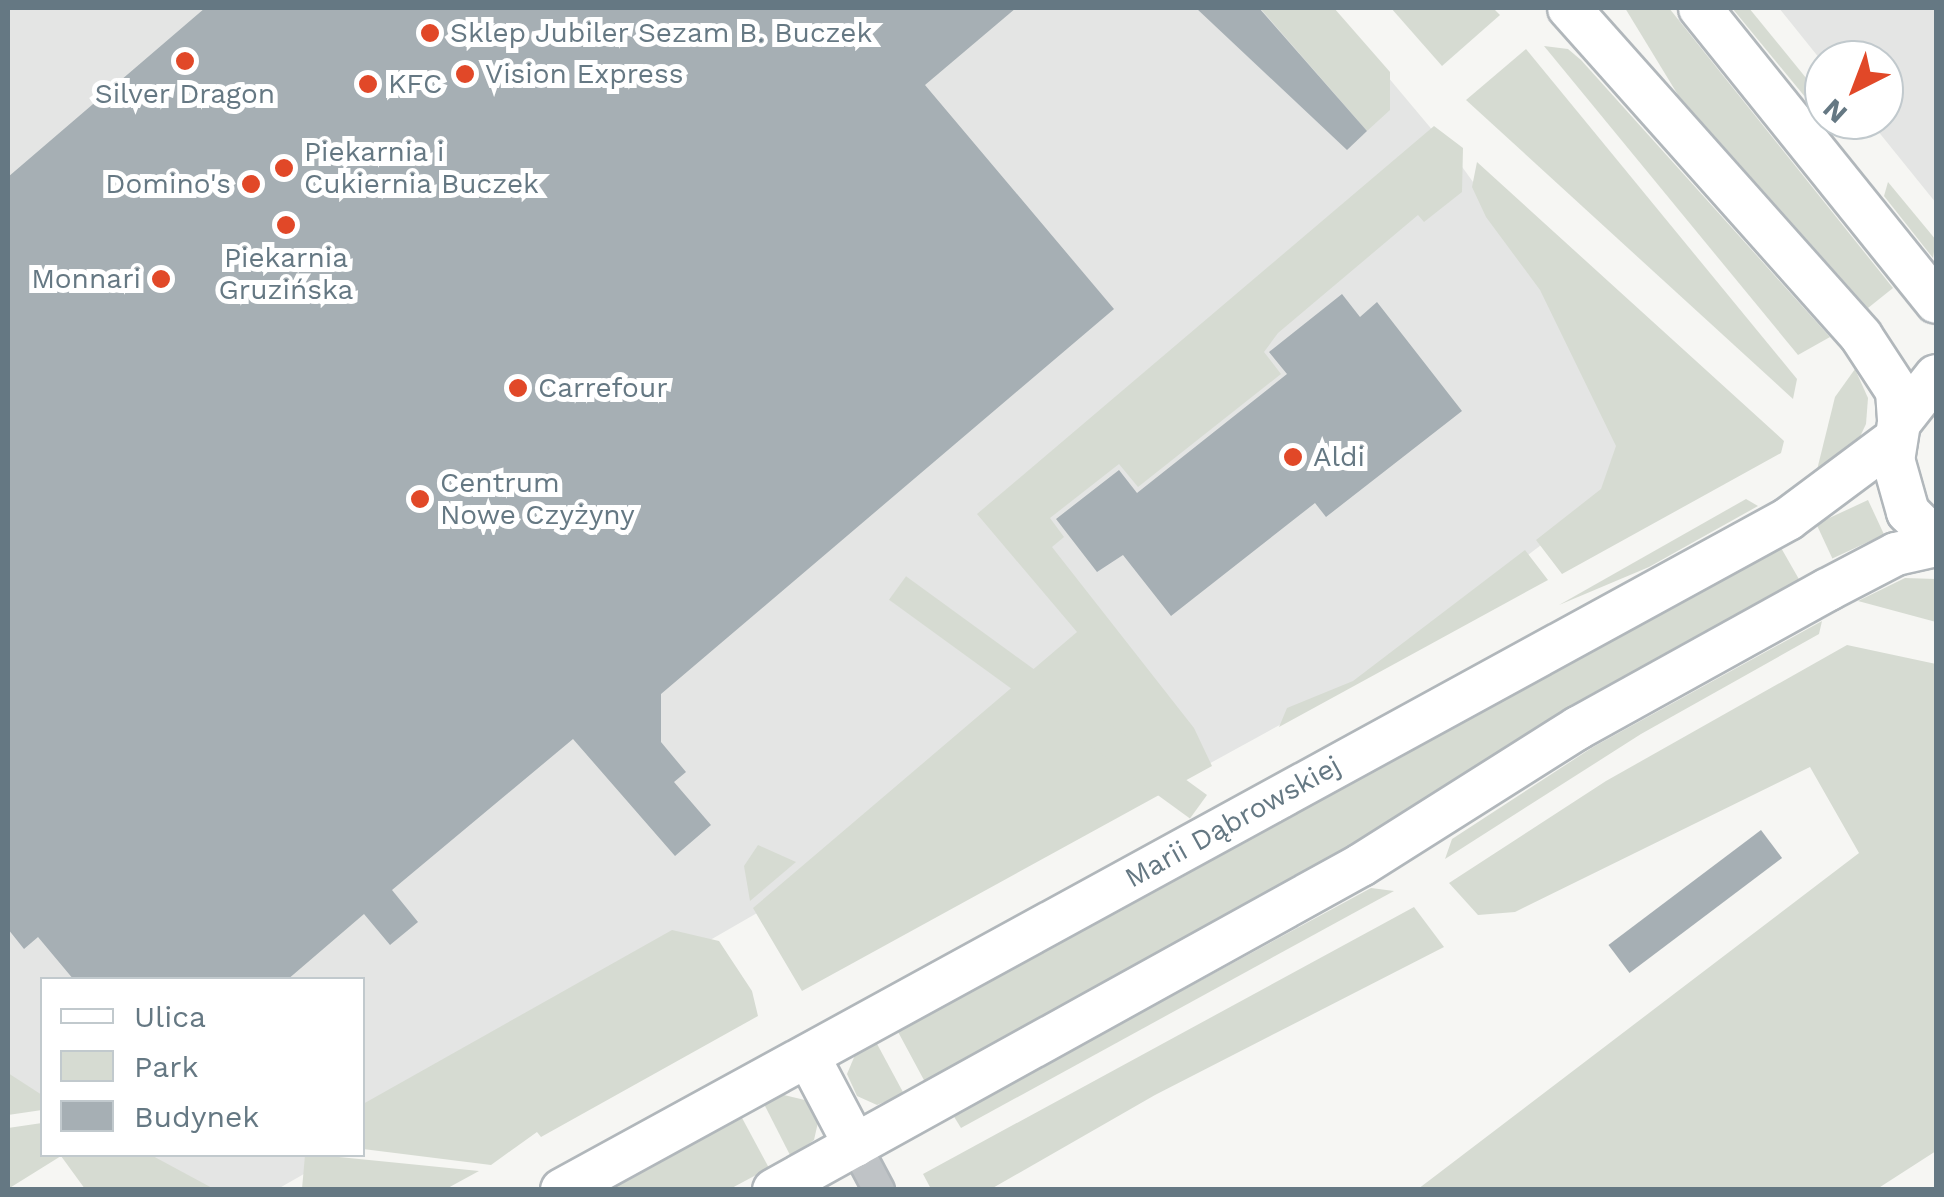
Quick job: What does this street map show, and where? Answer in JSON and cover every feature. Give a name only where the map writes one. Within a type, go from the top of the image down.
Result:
[{"type":"street","points":[[774,1190],[1372,859],[1628,701],[1885,559],[1936,543],[1903,501],[1896,432],[1897,391],[1861,336],[1569,8]]},
{"type":"street","points":[[1597,8],[1615,61]]},
{"type":"street","points":[[1700,8],[1936,302]]},
{"type":"street","name":"Marii Dąbrowskiej","points":[[562,1190],[1788,518],[1896,432],[1936,376]]},
{"type":"street","points":[[808,1056],[879,1190]]},
{"type":"shaded area","points":[[8,8],[1330,8],[1455,157],[1545,282],[1624,437],[1628,479],[1367,677],[1205,766],[776,902],[365,1139],[365,977],[40,977],[40,1102],[8,1081]]},
{"type":"shaded area","points":[[1779,8],[1936,8],[1936,203],[1885,140],[1904,140],[1904,40],[1805,40]]},
{"type":"shaded area","points":[[127,1157],[334,1157],[276,1190],[179,1189]]},
{"type":"green space","points":[[1260,8],[1334,8],[1390,72],[1390,110],[1367,131]]},
{"type":"green space","points":[[1391,8],[1493,8],[1500,15],[1442,66]]},
{"type":"green space","points":[[1625,8],[1669,8],[1893,288],[1868,308],[1678,95]]},
{"type":"green space","points":[[1732,8],[1749,8],[1804,75],[1804,96]]},
{"type":"green space","points":[[1544,46],[1568,49],[1581,60],[1830,337],[1798,355]]},
{"type":"green space","points":[[1526,49],[1797,379],[1793,399],[1466,100]]},
{"type":"green space","points":[[1434,126],[1463,148],[1462,192],[1424,222],[1418,215],[1278,333],[1264,352],[1281,374],[1138,487],[1119,464],[1050,518],[1064,537],[1052,547],[1194,728],[1212,766],[802,991],[753,908],[1077,632],[977,514]]},
{"type":"green space","points":[[1477,162],[1784,441],[1781,453],[1562,574],[1536,540],[1601,489],[1616,446],[1540,290],[1486,217],[1472,187]]},
{"type":"green space","points":[[1888,182],[1936,240],[1933,258],[1884,196]]},
{"type":"green space","points":[[1855,369],[1868,398],[1866,424],[1858,441],[1816,474],[1835,397]]},
{"type":"green space","points":[[1746,499],[1758,506],[1649,567],[1559,605]]},
{"type":"green space","points":[[1868,500],[1884,534],[1832,559],[1816,524]]},
{"type":"green space","points":[[1780,546],[1800,581],[1596,693],[1331,859],[925,1082],[897,1030]]},
{"type":"green space","points":[[1525,550],[1548,580],[1279,727],[1287,708],[1353,681]]},
{"type":"green space","points":[[906,576],[1207,795],[1190,818],[889,600]]},
{"type":"green space","points":[[1905,578],[1936,579],[1936,622],[1858,601]]},
{"type":"green space","points":[[1822,621],[1819,634],[1641,734],[1445,859],[1452,839],[1593,747]]},
{"type":"green space","points":[[1847,645],[1936,664],[1936,1151],[1877,1189],[1418,1189],[1859,853],[1810,767],[1515,912],[1478,915],[1449,883],[1606,781]]},
{"type":"green space","points":[[758,845],[796,862],[750,901],[744,866]]},
{"type":"green space","points":[[1371,888],[1394,891],[961,1128],[953,1115]]},
{"type":"green space","points":[[1414,907],[1444,947],[1155,1095],[991,1189],[931,1189],[923,1174]]},
{"type":"green space","points":[[672,930],[719,941],[752,991],[758,1016],[541,1137],[537,1132],[491,1165],[365,1149],[365,1103]]},
{"type":"green space","points":[[876,1042],[904,1094],[877,1105],[857,1096],[847,1074],[855,1055]]},
{"type":"green space","points":[[8,1073],[40,1094],[40,1110],[8,1115]]},
{"type":"green space","points":[[784,1095],[809,1101],[819,1118],[814,1140],[791,1157],[764,1104]]},
{"type":"green space","points":[[741,1116],[769,1168],[730,1189],[608,1190]]},
{"type":"green space","points":[[40,1123],[40,1157],[59,1157],[8,1189],[8,1128]]},
{"type":"green space","points":[[62,1157],[155,1157],[214,1189],[85,1189]]},
{"type":"green space","points":[[305,1157],[479,1171],[446,1189],[302,1189]]},
{"type":"building","name":"Centrum Nowe Czyżyny","points":[[205,8],[1016,8],[925,85],[1114,309],[661,694],[661,742],[686,772],[674,782],[711,825],[675,856],[573,739],[392,890],[418,922],[390,945],[364,914],[290,977],[71,977],[38,937],[24,949],[8,929],[8,177]]},
{"type":"building","points":[[1196,8],[1259,8],[1367,131],[1347,150]]},
{"type":"building","name":"Aldi","points":[[1342,294],[1360,317],[1377,302],[1462,411],[1326,517],[1315,503],[1171,616],[1123,555],[1097,572],[1056,519],[1119,470],[1137,493],[1287,374],[1269,352]]},
{"type":"building","points":[[1761,830],[1782,858],[1630,973],[1608,945]]},
{"type":"place","name":"Sklep Jubiler Sezam B. Buczek","points":[[430,33]]},
{"type":"place","name":"Silver Dragon","points":[[185,61]]},
{"type":"place","name":"Vision Express","points":[[465,74]]},
{"type":"place","name":"KFC","points":[[368,84]]},
{"type":"place","name":"Piekarnia i Cukiernia Buczek","points":[[284,168]]},
{"type":"place","name":"Domino's","points":[[251,184]]},
{"type":"place","name":"Piekarnia Gruzińska","points":[[286,225]]},
{"type":"place","name":"Monnari","points":[[161,279]]},
{"type":"place","name":"Carrefour","points":[[518,388]]},
{"type":"place","name":"Aldi","points":[[1293,457]]},
{"type":"place","name":"Centrum Nowe Czyżyny","points":[[420,499]]}]
